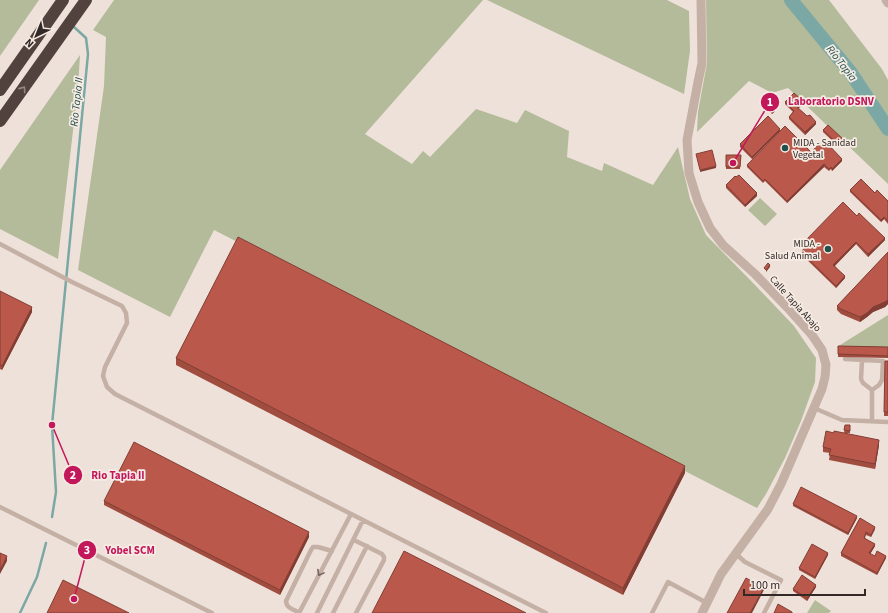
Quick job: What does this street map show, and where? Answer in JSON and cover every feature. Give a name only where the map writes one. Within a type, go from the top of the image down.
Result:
[{"type":"highway","points":[[0,90],[63,0]]},
{"type":"highway","points":[[0,121],[86,0]]},
{"type":"street","name":"Calle Tapia Abajo","points":[[701,0],[702,63],[687,140],[690,173],[698,202],[710,228],[723,245],[755,274],[812,335],[822,350],[826,365],[822,389],[781,484],[768,509],[721,574],[702,613]]},
{"type":"lane","points":[[0,244],[72,282],[122,306],[126,313],[127,323],[103,376],[107,387],[115,394],[546,613]]},
{"type":"lane","points":[[845,358],[883,361],[882,380],[879,385],[872,390]]},
{"type":"lane","points":[[862,360],[861,379],[863,383],[872,390]]},
{"type":"lane","points":[[872,390],[872,421]]},
{"type":"lane","points":[[814,408],[842,420],[888,422]]},
{"type":"lane","points":[[0,506],[212,613]]},
{"type":"lane","points":[[332,551],[318,547],[314,547],[311,550],[286,601],[288,607],[299,613],[332,551],[351,514]]},
{"type":"lane","points":[[317,613],[363,520]]},
{"type":"lane","points":[[354,540],[382,554],[384,557],[384,560],[356,613]]},
{"type":"lane","points":[[332,613],[367,546]]},
{"type":"lane","points":[[736,554],[745,562],[781,580],[764,613]]},
{"type":"lane","points":[[652,613],[668,582],[707,603]]},
{"type":"green space","points":[[0,0],[39,0],[0,56]]},
{"type":"green space","points":[[114,0],[483,0],[365,134],[412,164],[423,151],[430,157],[476,109],[517,123],[525,110],[569,131],[567,157],[602,171],[604,163],[653,185],[678,147],[690,199],[706,235],[794,326],[816,358],[815,382],[801,421],[785,458],[757,508],[214,230],[170,317],[78,270],[104,86],[106,37],[93,30]]},
{"type":"green space","points":[[487,0],[667,0],[689,11],[690,51],[684,94]]},
{"type":"green space","points":[[706,0],[829,0],[882,69],[888,80],[888,184],[788,88],[772,93],[749,81],[697,132],[698,112],[707,63]]},
{"type":"green space","points":[[80,55],[78,88],[58,259],[0,229],[0,170]]},
{"type":"green space","points":[[760,198],[777,214],[765,226],[748,210]]},
{"type":"green space","points":[[888,315],[888,348],[837,347]]},
{"type":"green space","points":[[815,600],[831,611],[829,613],[807,613]]},
{"type":"building","points":[[794,93],[803,101],[797,107],[807,116],[810,115],[816,122],[805,132],[789,117],[794,111],[785,102]]},
{"type":"building","points":[[771,98],[778,106],[772,112],[764,104]]},
{"type":"building","points":[[768,116],[780,129],[752,157],[740,144]]},
{"type":"building","points":[[828,125],[844,140],[839,145],[823,130]]},
{"type":"building","name":"MIDA - Sanidad Vegetal","points":[[785,126],[816,157],[818,155],[813,150],[824,140],[842,159],[832,169],[831,167],[829,169],[824,164],[787,201],[765,179],[763,181],[747,165]]},
{"type":"building","points":[[712,150],[716,166],[700,170],[696,154]]},
{"type":"building","points":[[726,155],[741,155],[740,167],[726,167]]},
{"type":"building","points":[[739,175],[757,193],[745,205],[726,185],[735,176],[736,177]]},
{"type":"building","points":[[861,179],[875,193],[877,190],[888,201],[888,221],[884,217],[881,220],[850,190]]},
{"type":"building","name":"MIDA - Salud Animal","points":[[843,202],[857,216],[859,213],[885,238],[868,254],[856,242],[833,265],[845,276],[836,286],[801,252],[810,242],[807,239]]},
{"type":"building","points":[[238,237],[685,466],[623,588],[176,358]]},
{"type":"building","points":[[888,252],[888,300],[873,307],[860,317],[837,306]]},
{"type":"building","points":[[768,263],[770,265],[766,270],[764,268]]},
{"type":"building","points":[[0,291],[32,307],[2,366],[0,365]]},
{"type":"building","points":[[838,346],[888,347],[888,356],[838,354]]},
{"type":"building","points":[[885,361],[888,361],[888,412],[884,412]]},
{"type":"building","points":[[845,425],[850,425],[850,431],[844,430]]},
{"type":"building","points":[[826,431],[834,433],[834,431],[879,440],[875,464],[829,455],[831,449],[823,447]]},
{"type":"building","points":[[134,442],[309,532],[280,590],[104,501]]},
{"type":"building","points":[[801,487],[857,516],[848,533],[793,504]]},
{"type":"building","points":[[860,518],[875,527],[871,535],[866,532],[864,538],[875,544],[869,553],[875,556],[877,551],[886,556],[877,573],[841,553]]},
{"type":"building","points":[[812,544],[828,553],[815,577],[799,568]]},
{"type":"building","points":[[404,551],[526,613],[372,613]]},
{"type":"building","points":[[0,553],[7,556],[0,570]]},
{"type":"building","points":[[802,575],[816,585],[807,598],[793,589]]},
{"type":"building","points":[[746,578],[764,588],[750,613],[727,613]]},
{"type":"building","points":[[63,580],[129,613],[47,613]]},
{"type":"building","points":[[778,604],[792,612],[792,613],[774,613]]},
{"type":"waterway","name":"Río Tapia","points":[[791,0],[851,73],[888,129]]},
{"type":"waterway","name":"Rio Tapia II","points":[[52,517],[56,492],[52,425],[88,54],[86,38],[74,27]]},
{"type":"waterway","name":"Rio Tapia II","points":[[20,613],[37,577],[46,543]]},
{"type":"place","name":"MIDA - Sanidad Vegetal","points":[[785,148]]},
{"type":"place","name":"Laboratorio DSNV","points":[[733,163]]},
{"type":"place","name":"MIDA - Salud Animal","points":[[828,249]]},
{"type":"place","name":"Rio Tapia II","points":[[52,425]]},
{"type":"place","name":"Yobel SCM","points":[[74,599]]}]
